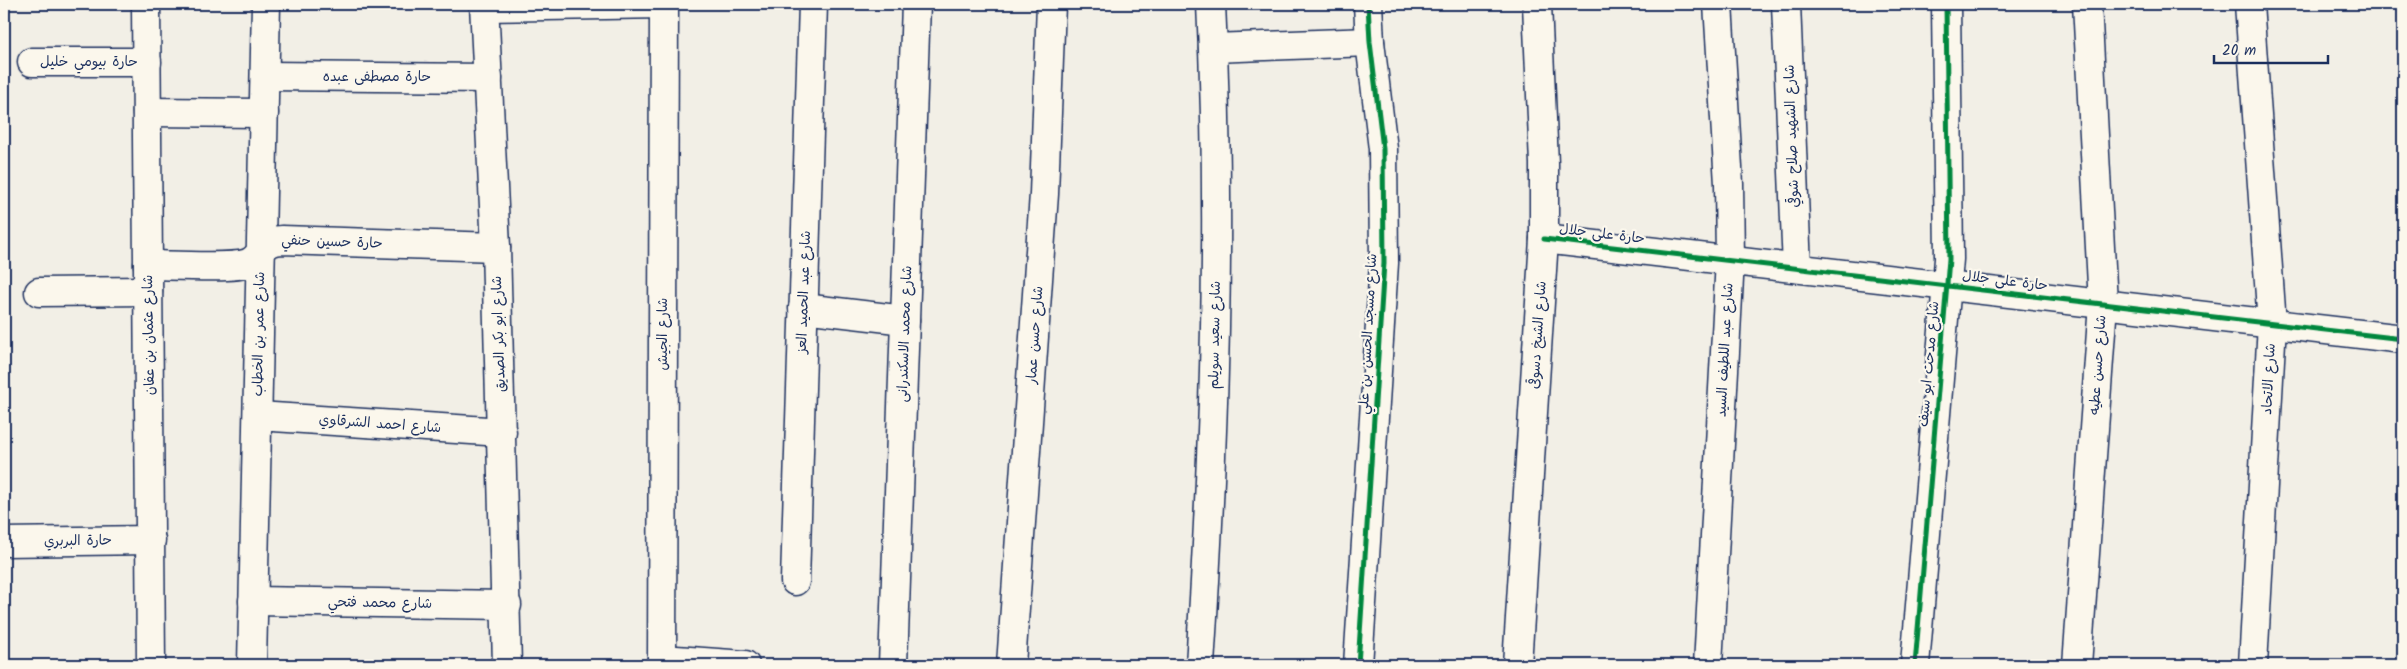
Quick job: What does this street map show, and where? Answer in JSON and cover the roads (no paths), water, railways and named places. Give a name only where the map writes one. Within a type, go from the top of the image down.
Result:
[{"type":"street","name":"شارع عثمان بن عفان","points":[[146,4],[151,665]]},
{"type":"street","name":"شارع عمر بن الخطاب","points":[[252,665],[266,4]]},
{"type":"street","points":[[484,5],[664,4]]},
{"type":"street","name":"شارع الجيش","points":[[662,662],[664,4]]},
{"type":"street","name":"شارع عبد الحميد العز","points":[[795,581],[812,4]]},
{"type":"street","name":"شارع محمد الاسكندرانى","points":[[893,665],[916,4]]},
{"type":"street","name":"شارع حسن عمار","points":[[1011,665],[1044,194],[1051,4]]},
{"type":"street","name":"شارع سعيد سويلم","points":[[1200,665],[1212,435],[1216,290],[1217,156],[1211,4]]},
{"type":"street","name":"شارع مسجد الحسن بن علي","points":[[1358,665],[1384,264],[1383,149],[1370,42],[1368,4]]},
{"type":"street","name":"شارع الشيخ دسوقى","points":[[1517,665],[1544,239],[1544,164],[1537,4]]},
{"type":"street","name":"شارع عبد اللطيف السيد","points":[[1708,665],[1730,260],[1730,200],[1718,4]]},
{"type":"street","name":"شارع الشهيد صلاح شوقي","points":[[1786,4],[1797,268]]},
{"type":"street","name":"شارع مدحت ابو سيف","points":[[1915,665],[1948,286],[1950,232],[1946,4]]},
{"type":"street","name":"شارع حسن عطيه","points":[[2077,665],[2102,304],[2087,4]]},
{"type":"street","name":"شارع الاتحاد","points":[[2249,4],[2272,324],[2253,665]]},
{"type":"street","name":"شارع ابو بكر الصديق","points":[[484,5],[496,247],[507,605],[507,665]]},
{"type":"street","points":[[1213,48],[1370,42]]},
{"type":"street","name":"حارة بيومي خليل","points":[[32,62],[147,62]]},
{"type":"street","name":"حارة مصطفى عبده","points":[[265,76],[488,78]]},
{"type":"street","points":[[146,112],[264,113]]},
{"type":"street","name":"حارة على جلال","points":[[1544,239],[2403,339]]},
{"type":"street","name":"حارة حسين حنفي","points":[[39,292],[240,265],[255,258],[266,244],[282,240],[496,247]]},
{"type":"street","points":[[803,308],[905,320]]},
{"type":"street","name":"شارع احمد الشرقاوي","points":[[258,416],[502,432]]},
{"type":"street","name":"حارة البربري","points":[[4,542],[151,540]]},
{"type":"street","name":"شارع محمد فتحي","points":[[253,601],[507,605]]},
{"type":"street","points":[[662,662],[745,665]]}]
